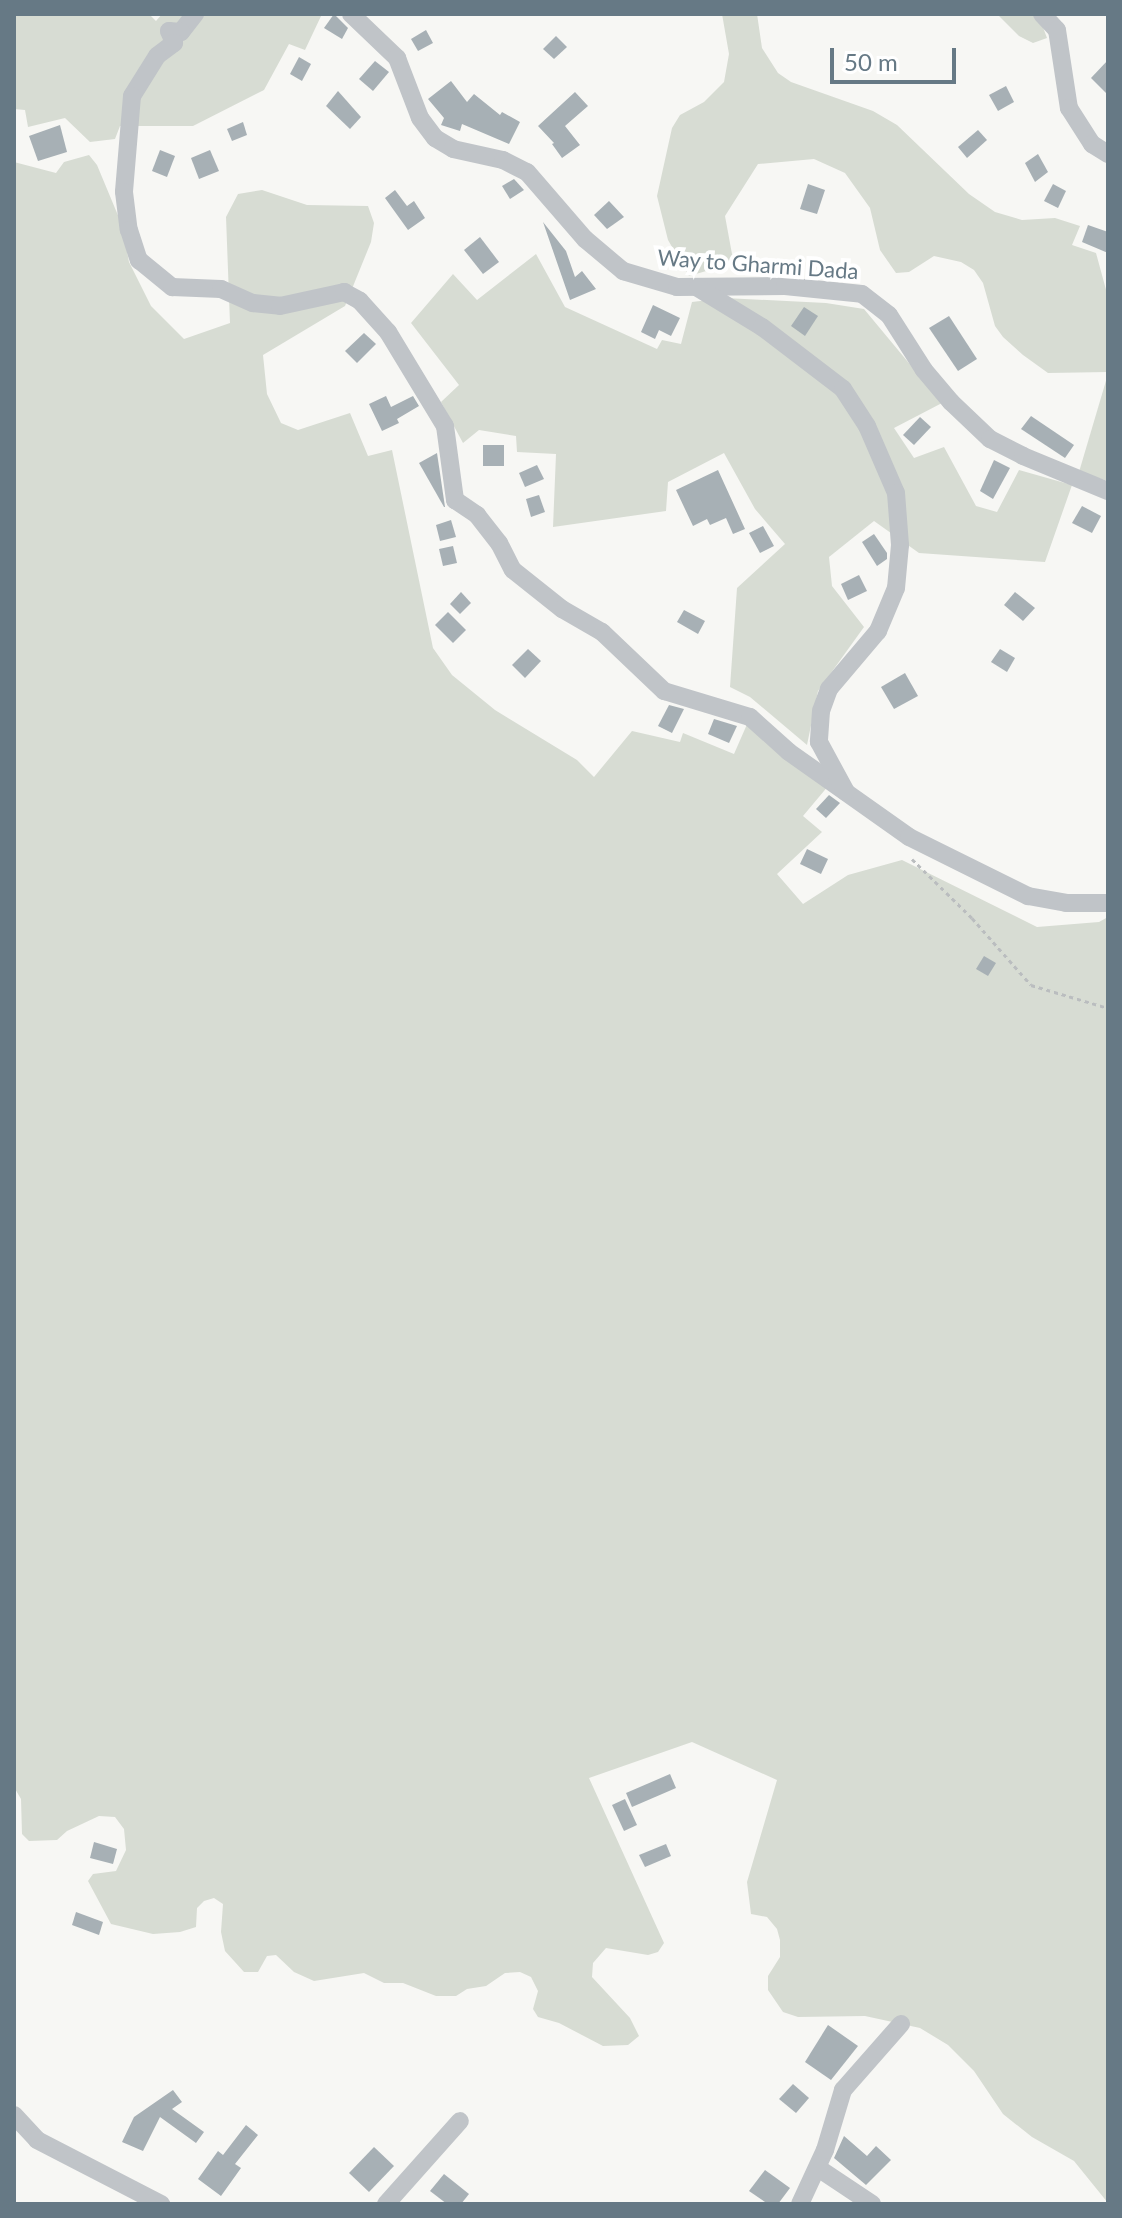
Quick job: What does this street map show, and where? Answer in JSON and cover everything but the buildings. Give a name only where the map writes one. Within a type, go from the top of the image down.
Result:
[{"type":"street","points":[[195,14],[181,32],[169,31],[174,43],[157,56],[132,96],[124,192],[129,230],[139,260],[172,287],[221,289],[253,303],[280,306],[344,292],[360,301],[388,332],[445,426],[455,500],[477,515],[499,543],[513,570],[562,609],[602,632],[664,691],[750,717],[849,798],[909,837],[1028,896],[1066,903],[1108,903]]},
{"type":"street","name":"Way to Gharmi Dada","points":[[351,14],[397,58],[420,118],[435,138],[453,149],[503,160],[527,172],[585,239],[623,271],[664,285],[698,288],[785,286],[862,294],[889,315],[933,381],[990,439],[1108,491]]},
{"type":"street","points":[[1042,14],[1057,30],[1069,108],[1092,144],[1108,154]]},
{"type":"street","points":[[698,288],[762,327],[843,389],[867,426],[896,493],[900,545],[896,588],[878,631],[829,689],[821,711],[819,742],[849,798]]},
{"type":"street","points":[[800,2204],[818,2168],[839,2111],[843,2090],[901,2024]]},
{"type":"street","points":[[14,2115],[37,2140],[161,2204]]},
{"type":"street","points":[[386,2204],[460,2121]]},
{"type":"street","points":[[818,2168],[872,2204]]},
{"type":"path","points":[[905,852],[972,918],[1031,985],[1108,1008]]},
{"type":"shaded area","points":[[14,14],[149,14],[156,21],[162,14],[322,14],[305,50],[289,44],[264,90],[193,126],[120,126],[115,139],[90,142],[65,118],[28,127],[25,110],[14,109]]},
{"type":"shaded area","points":[[722,14],[757,14],[762,48],[778,73],[791,82],[873,111],[897,125],[969,194],[995,212],[1022,220],[1055,218],[1080,226],[1072,245],[1096,253],[1108,297],[1108,372],[1048,373],[1023,355],[995,326],[983,283],[974,270],[961,262],[934,256],[909,272],[896,273],[880,250],[870,208],[845,173],[814,159],[758,164],[725,216],[732,254],[744,260],[689,276],[668,240],[657,196],[672,128],[680,115],[704,102],[724,82],[729,54]]},
{"type":"shaded area","points":[[997,14],[1038,14],[1047,38],[1033,43],[1019,36]]},
{"type":"shaded area","points":[[89,155],[97,165],[122,225],[129,262],[151,306],[184,339],[230,323],[226,217],[238,194],[262,190],[307,205],[368,206],[374,223],[371,242],[345,306],[263,355],[267,394],[281,423],[298,430],[350,413],[368,456],[392,450],[433,648],[452,675],[495,710],[577,760],[594,777],[632,731],[680,742],[683,733],[734,754],[748,722],[829,785],[803,816],[822,832],[777,874],[803,904],[848,875],[902,860],[1037,927],[1099,922],[1108,917],[1108,2203],[1074,2161],[1032,2137],[1003,2114],[974,2071],[948,2045],[920,2028],[865,2016],[798,2017],[783,2012],[768,1990],[768,1976],[780,1957],[777,1929],[767,1917],[751,1914],[747,1882],[777,1780],[692,1742],[589,1778],[664,1943],[658,1952],[648,1955],[606,1948],[593,1963],[592,1977],[630,2018],[639,2036],[628,2045],[603,2046],[559,2023],[538,2017],[533,2009],[538,1991],[531,1977],[520,1972],[505,1973],[486,1986],[467,1989],[456,1996],[436,1996],[403,1983],[384,1983],[364,1973],[314,1981],[294,1972],[276,1955],[267,1956],[258,1972],[244,1972],[225,1951],[221,1932],[223,1904],[214,1898],[204,1901],[197,1908],[196,1927],[180,1932],[153,1934],[111,1924],[88,1881],[93,1874],[116,1871],[126,1850],[124,1829],[115,1817],[99,1816],[67,1831],[57,1840],[29,1841],[22,1834],[21,1799],[14,1787],[14,162],[56,173],[64,162]]},
{"type":"shaded area","points":[[536,254],[565,307],[657,349],[662,340],[681,344],[692,302],[725,298],[826,303],[864,309],[942,403],[894,428],[914,458],[944,447],[976,506],[997,512],[1019,470],[1072,485],[1045,562],[919,553],[874,521],[829,557],[832,586],[864,627],[818,691],[807,745],[750,697],[730,687],[737,588],[785,544],[755,509],[724,453],[668,482],[666,511],[553,527],[556,454],[517,452],[516,436],[479,430],[463,443],[441,402],[459,385],[411,323],[453,274],[477,300]]},
{"type":"shaded area","points":[[1108,374],[1108,481],[1079,472]]}]
